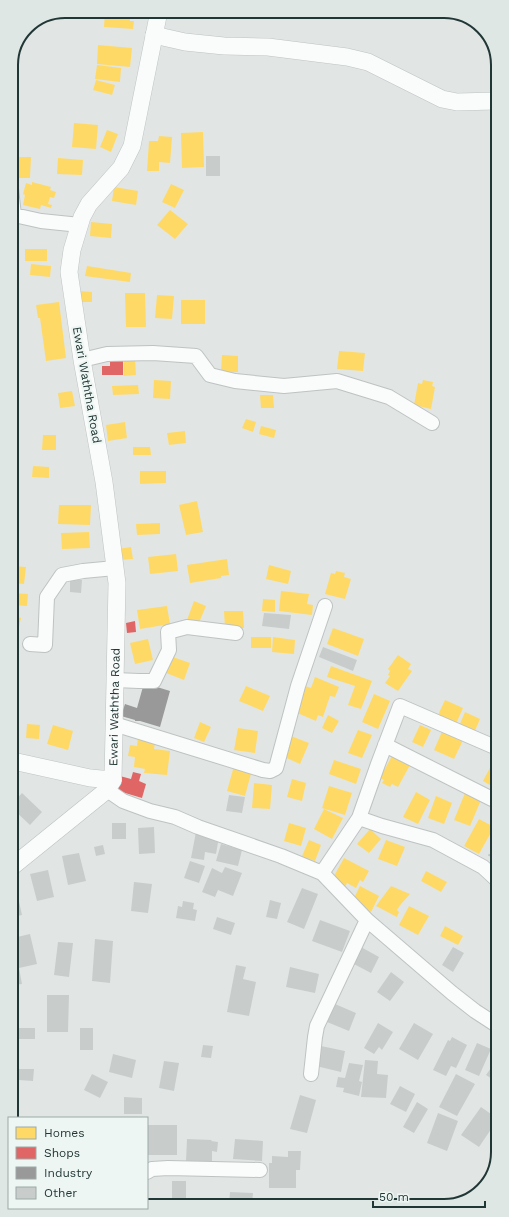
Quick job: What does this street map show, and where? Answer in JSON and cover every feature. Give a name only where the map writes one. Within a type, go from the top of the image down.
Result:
[{"type":"street","name":"Ewari Waththa Road","points":[[110,785],[114,724],[117,583],[104,482],[82,360],[69,272],[72,250],[82,217],[89,204],[121,168],[132,146],[158,18]]},
{"type":"street","points":[[154,35],[192,43],[224,46],[268,47],[348,57],[368,62],[442,99],[457,102],[491,101]]},
{"type":"street","points":[[18,216],[41,221],[80,225]]},
{"type":"street","points":[[82,360],[107,354],[153,353],[196,356],[210,375],[235,381],[284,386],[337,381],[389,398],[432,423]]},
{"type":"street","points":[[30,644],[45,645],[47,598],[62,575],[83,571],[115,568]]},
{"type":"street","points":[[114,724],[263,770],[270,771],[276,768],[298,686],[325,606]]},
{"type":"street","points":[[115,680],[144,682],[154,681],[168,650],[168,632],[187,627],[236,633]]},
{"type":"street","points":[[322,873],[359,818],[400,706],[491,745]]},
{"type":"street","points":[[385,745],[491,798]]},
{"type":"street","points":[[18,762],[90,778],[110,785],[123,801],[150,811],[175,817],[198,827],[281,856],[322,873],[367,920],[452,993],[491,1021]]},
{"type":"street","points":[[18,862],[110,785]]},
{"type":"street","points":[[359,818],[433,840],[483,867],[491,874]]},
{"type":"street","points":[[310,1074],[317,1026],[367,920]]},
{"type":"street","points":[[148,1171],[152,1169],[168,1168],[260,1170]]},
{"type":"building: Homes","points":[[105,18],[130,18],[130,21],[134,21],[133,29],[104,27]]},
{"type":"building: Homes","points":[[98,45],[132,48],[130,67],[97,64]]},
{"type":"building: Homes","points":[[97,65],[121,68],[120,82],[95,79]]},
{"type":"building: Homes","points":[[96,80],[115,85],[112,95],[93,90]]},
{"type":"building: Homes","points":[[74,123],[98,125],[96,149],[72,147]]},
{"type":"building: Homes","points":[[107,130],[118,134],[111,152],[100,147]]},
{"type":"building: Homes","points":[[203,132],[204,167],[182,168],[181,133]]},
{"type":"building: Homes","points":[[159,136],[172,137],[170,163],[159,162],[159,171],[147,171],[149,141],[158,141]]},
{"type":"building: Homes","points":[[19,157],[31,157],[30,178],[18,178]]},
{"type":"building: Homes","points":[[58,158],[83,160],[82,175],[57,174]]},
{"type":"building: Homes","points":[[32,182],[51,187],[50,190],[56,192],[54,198],[50,197],[48,204],[52,205],[51,208],[41,205],[40,209],[23,205],[25,195],[23,194],[26,183],[32,185]]},
{"type":"building: Homes","points":[[171,184],[184,190],[175,208],[162,202]]},
{"type":"building: Homes","points":[[114,187],[138,191],[136,205],[112,201]]},
{"type":"building: Homes","points":[[170,210],[188,224],[175,239],[157,225]]},
{"type":"building: Homes","points":[[91,222],[112,224],[111,238],[90,236]]},
{"type":"building: Homes","points":[[25,249],[47,249],[47,261],[25,261]]},
{"type":"building: Homes","points":[[31,264],[51,266],[50,277],[30,275]]},
{"type":"building: Homes","points":[[87,266],[131,273],[130,282],[85,276]]},
{"type":"building: Homes","points":[[79,291],[92,292],[92,302],[79,302]]},
{"type":"building: Homes","points":[[125,293],[145,293],[146,327],[126,327]]},
{"type":"building: Homes","points":[[157,295],[174,296],[172,319],[155,318]]},
{"type":"building: Homes","points":[[181,300],[205,300],[205,324],[181,324]]},
{"type":"building: Homes","points":[[59,302],[66,358],[46,361],[40,318],[38,318],[36,305]]},
{"type":"building: Homes","points":[[339,351],[365,353],[363,371],[337,369]]},
{"type":"building: Homes","points":[[222,355],[238,356],[238,372],[221,372]]},
{"type":"building: Homes","points":[[124,358],[135,358],[136,375],[124,376]]},
{"type":"building: Homes","points":[[154,380],[171,381],[170,399],[153,398]]},
{"type":"building: Homes","points":[[423,380],[433,382],[432,386],[435,387],[431,409],[414,405],[418,383],[422,384]]},
{"type":"building: Homes","points":[[138,385],[139,394],[113,395],[112,386]]},
{"type":"building: Homes","points":[[72,391],[75,406],[60,408],[58,393]]},
{"type":"building: Homes","points":[[260,395],[273,395],[274,408],[261,408]]},
{"type":"building: Homes","points":[[246,419],[256,422],[253,432],[242,428]]},
{"type":"building: Homes","points":[[125,422],[127,438],[108,441],[106,425]]},
{"type":"building: Homes","points":[[261,426],[276,430],[274,438],[259,434]]},
{"type":"building: Homes","points":[[185,431],[186,443],[169,445],[167,433]]},
{"type":"building: Homes","points":[[43,435],[56,435],[56,450],[42,450]]},
{"type":"building: Homes","points":[[133,447],[150,447],[151,455],[133,455]]},
{"type":"building: Homes","points":[[33,466],[49,467],[49,478],[32,477]]},
{"type":"building: Homes","points":[[140,471],[166,471],[166,483],[140,484]]},
{"type":"building: Homes","points":[[197,501],[203,532],[186,535],[179,505]]},
{"type":"building: Homes","points":[[59,505],[91,505],[90,525],[58,524]]},
{"type":"building: Homes","points":[[160,523],[160,534],[137,535],[136,524]]},
{"type":"building: Homes","points":[[89,532],[90,548],[62,549],[61,533]]},
{"type":"building: Homes","points":[[131,547],[133,559],[120,560],[118,549]]},
{"type":"building: Homes","points":[[176,554],[178,571],[150,574],[148,557]]},
{"type":"building: Homes","points":[[227,559],[229,575],[221,576],[221,578],[190,583],[187,565]]},
{"type":"building: Homes","points":[[269,565],[291,571],[288,584],[266,579]]},
{"type":"building: Homes","points":[[18,566],[26,567],[24,584],[18,584]]},
{"type":"building: Homes","points":[[336,571],[345,573],[344,577],[351,579],[345,599],[325,594],[331,573],[335,574]]},
{"type":"building: Homes","points":[[281,591],[309,594],[307,604],[313,605],[312,615],[279,611]]},
{"type":"building: Homes","points":[[18,593],[28,594],[27,606],[18,605]]},
{"type":"building: Homes","points":[[263,599],[275,600],[275,612],[262,611]]},
{"type":"building: Homes","points":[[194,601],[206,606],[198,625],[187,620]]},
{"type":"building: Homes","points":[[167,606],[170,624],[140,629],[137,610]]},
{"type":"building: Homes","points":[[224,611],[243,611],[244,628],[225,628]]},
{"type":"building: Homes","points":[[18,617],[21,618],[18,631]]},
{"type":"building: Homes","points":[[333,628],[364,639],[358,656],[327,644]]},
{"type":"building: Homes","points":[[251,637],[271,637],[271,648],[251,648]]},
{"type":"building: Homes","points":[[273,637],[295,640],[294,654],[272,652]]},
{"type":"building: Homes","points":[[148,639],[153,660],[135,664],[130,643]]},
{"type":"building: Homes","points":[[167,655],[190,663],[184,680],[161,671]]},
{"type":"building: Homes","points":[[398,655],[411,664],[408,669],[412,671],[398,691],[385,683],[390,676],[388,675],[390,671],[388,669]]},
{"type":"building: Homes","points":[[331,666],[372,681],[361,709],[348,705],[355,686],[327,677]]},
{"type":"building: Homes","points":[[315,677],[339,687],[335,697],[330,696],[323,717],[318,715],[316,721],[295,712],[305,686],[311,688]]},
{"type":"building: Homes","points":[[246,686],[270,696],[263,711],[239,701]]},
{"type":"building: Homes","points":[[374,694],[390,701],[378,729],[362,722]]},
{"type":"building: Homes","points":[[445,700],[463,708],[455,726],[437,717]]},
{"type":"building: Homes","points":[[465,712],[480,719],[474,733],[459,726]]},
{"type":"building: Homes","points":[[328,715],[339,721],[332,733],[322,728]]},
{"type":"building: Homes","points":[[200,722],[211,727],[204,742],[194,738]]},
{"type":"building: Homes","points":[[27,724],[40,725],[39,739],[26,738]]},
{"type":"building: Homes","points":[[53,725],[73,731],[68,750],[47,744]]},
{"type":"building: Homes","points":[[420,725],[431,730],[423,747],[412,742]]},
{"type":"building: Homes","points":[[444,727],[465,736],[454,759],[434,750]]},
{"type":"building: Homes","points":[[238,728],[258,731],[255,753],[234,750]]},
{"type":"building: Homes","points":[[358,730],[372,735],[362,758],[348,753]]},
{"type":"building: Homes","points":[[138,736],[156,739],[154,749],[170,751],[167,775],[144,773],[145,769],[134,767],[135,757],[128,756],[130,745],[137,746]]},
{"type":"building: Homes","points":[[291,736],[309,743],[300,764],[282,756]]},
{"type":"building: Homes","points":[[392,756],[410,765],[398,787],[392,784],[390,787],[382,783],[384,780],[380,778]]},
{"type":"building: Homes","points":[[334,760],[361,769],[356,784],[329,774]]},
{"type":"building: Homes","points":[[234,766],[252,770],[245,796],[227,791]]},
{"type":"building: Homes","points":[[491,766],[491,786],[483,781]]},
{"type":"building: Homes","points":[[292,779],[306,783],[302,801],[287,797]]},
{"type":"building: Homes","points":[[254,783],[272,785],[270,809],[252,808]]},
{"type":"building: Homes","points":[[329,786],[352,793],[345,815],[322,808]]},
{"type":"building: Homes","points":[[416,792],[430,800],[418,824],[403,817]]},
{"type":"building: Homes","points":[[465,793],[481,800],[470,826],[454,820]]},
{"type":"building: Homes","points":[[436,796],[452,803],[444,824],[428,818]]},
{"type":"building: Homes","points":[[324,809],[343,818],[332,839],[314,829]]},
{"type":"building: Homes","points":[[479,819],[491,825],[491,832],[479,854],[464,846]]},
{"type":"building: Homes","points":[[289,823],[306,828],[301,846],[284,841]]},
{"type":"building: Homes","points":[[370,829],[381,839],[369,853],[357,844]]},
{"type":"building: Homes","points":[[309,840],[321,845],[315,861],[302,856]]},
{"type":"building: Homes","points":[[386,840],[405,847],[397,866],[378,859]]},
{"type":"building: Homes","points":[[344,858],[369,871],[363,882],[360,880],[356,888],[347,883],[344,889],[334,876]]},
{"type":"building: Homes","points":[[426,871],[447,882],[441,892],[421,881]]},
{"type":"building: Homes","points":[[360,886],[379,896],[371,912],[352,902]]},
{"type":"building: Homes","points":[[391,886],[410,894],[397,910],[399,912],[397,917],[376,906]]},
{"type":"building: Homes","points":[[409,906],[429,916],[418,935],[399,925]]},
{"type":"building: Homes","points":[[445,926],[463,936],[458,945],[440,936]]},
{"type":"building: Shops","points":[[110,358],[123,358],[123,375],[102,375],[102,366],[110,366]]},
{"type":"building: Shops","points":[[135,621],[136,632],[127,633],[126,623]]},
{"type":"building: Shops","points":[[133,772],[141,774],[139,781],[146,784],[142,798],[115,790],[120,776],[131,779]]},
{"type":"building: Industry","points":[[144,683],[170,691],[160,727],[121,716],[125,704],[137,708]]},
{"type":"building: Other","points":[[206,156],[220,156],[220,176],[206,176]]},
{"type":"building: Other","points":[[70,579],[82,580],[81,593],[70,592]]},
{"type":"building: Other","points":[[264,613],[291,615],[289,629],[262,626]]},
{"type":"building: Other","points":[[323,647],[357,660],[353,671],[319,657]]},
{"type":"building: Other","points":[[22,793],[42,812],[30,825],[18,814],[18,797]]},
{"type":"building: Other","points":[[229,795],[245,797],[242,813],[226,811]]},
{"type":"building: Other","points":[[112,823],[126,823],[126,839],[112,839]]},
{"type":"building: Other","points":[[154,827],[155,853],[139,854],[138,828]]},
{"type":"building: Other","points":[[196,832],[219,837],[216,854],[205,852],[204,860],[191,858]]},
{"type":"building: Other","points":[[221,844],[242,850],[238,866],[216,861]]},
{"type":"building: Other","points":[[103,845],[105,854],[96,856],[94,847]]},
{"type":"building: Other","points":[[79,853],[86,881],[68,885],[62,856]]},
{"type":"building: Other","points":[[190,861],[205,866],[199,883],[184,878]]},
{"type":"building: Other","points":[[225,867],[242,873],[233,896],[218,890],[215,897],[202,892],[212,868],[222,873]]},
{"type":"building: Other","points":[[48,870],[54,897],[37,901],[30,874]]},
{"type":"building: Other","points":[[134,882],[152,884],[148,913],[131,911]]},
{"type":"building: Other","points":[[302,888],[318,894],[304,929],[287,922]]},
{"type":"building: Other","points":[[18,897],[22,915],[18,916]]},
{"type":"building: Other","points":[[270,900],[281,903],[277,919],[266,917]]},
{"type":"building: Other","points":[[183,901],[194,903],[193,909],[197,910],[195,921],[176,918],[178,906],[182,907]]},
{"type":"building: Other","points":[[217,917],[235,923],[231,935],[213,929]]},
{"type":"building: Other","points":[[320,920],[350,931],[342,952],[312,941]]},
{"type":"building: Other","points":[[30,934],[37,964],[19,968],[22,984],[18,984],[18,937]]},
{"type":"building: Other","points":[[95,939],[113,941],[110,983],[92,981]]},
{"type":"building: Other","points":[[58,942],[73,943],[69,977],[54,975]]},
{"type":"building: Other","points":[[361,947],[379,957],[371,973],[352,963]]},
{"type":"building: Other","points":[[453,947],[464,953],[453,972],[442,965]]},
{"type":"building: Other","points":[[236,965],[246,967],[243,979],[256,982],[249,1016],[227,1012]]},
{"type":"building: Other","points":[[290,967],[319,974],[315,993],[286,987]]},
{"type":"building: Other","points":[[391,972],[404,982],[390,1001],[377,992]]},
{"type":"building: Other","points":[[47,995],[69,995],[68,1032],[47,1032]]},
{"type":"building: Other","points":[[335,1004],[356,1013],[349,1031],[327,1022]]},
{"type":"building: Other","points":[[378,1023],[393,1032],[382,1050],[379,1047],[374,1054],[364,1048]]},
{"type":"building: Other","points":[[414,1023],[433,1034],[418,1060],[399,1049]]},
{"type":"building: Other","points":[[19,1028],[35,1028],[35,1039],[19,1039]]},
{"type":"building: Other","points":[[80,1028],[93,1028],[93,1050],[80,1050]]},
{"type":"building: Other","points":[[452,1037],[467,1045],[456,1068],[451,1066],[446,1076],[433,1070],[448,1040],[450,1041]]},
{"type":"building: Other","points":[[477,1043],[491,1049],[479,1076],[465,1070]]},
{"type":"building: Other","points":[[203,1045],[213,1046],[211,1058],[201,1057]]},
{"type":"building: Other","points":[[321,1046],[345,1051],[341,1072],[316,1066]]},
{"type":"building: Other","points":[[113,1054],[136,1060],[132,1078],[109,1072]]},
{"type":"building: Other","points":[[365,1060],[378,1061],[377,1074],[388,1075],[386,1098],[361,1097]]},
{"type":"building: Other","points":[[164,1061],[179,1063],[174,1091],[159,1088]]},
{"type":"building: Other","points":[[349,1063],[363,1065],[359,1081],[362,1082],[359,1096],[343,1092],[344,1088],[336,1087],[338,1077],[345,1078]]},
{"type":"building: Other","points":[[491,1068],[491,1078],[486,1075]]},
{"type":"building: Other","points":[[19,1069],[34,1069],[33,1081],[19,1080]]},
{"type":"building: Other","points":[[92,1074],[108,1082],[100,1098],[84,1090]]},
{"type":"building: Other","points":[[456,1074],[475,1084],[457,1116],[439,1107]]},
{"type":"building: Other","points":[[400,1086],[415,1094],[406,1112],[390,1104]]},
{"type":"building: Other","points":[[300,1095],[316,1100],[307,1133],[290,1129]]},
{"type":"building: Other","points":[[124,1097],[142,1098],[142,1114],[124,1114]]},
{"type":"building: Other","points":[[417,1102],[428,1109],[414,1133],[403,1127]]},
{"type":"building: Other","points":[[481,1107],[491,1114],[491,1129],[479,1147],[461,1135]]},
{"type":"building: Other","points":[[438,1113],[458,1121],[447,1151],[427,1143]]},
{"type":"building: Other","points":[[148,1125],[177,1125],[177,1155],[148,1155]]},
{"type":"building: Other","points":[[187,1139],[212,1140],[211,1141],[218,1142],[217,1152],[212,1151],[212,1162],[186,1161]]},
{"type":"building: Other","points":[[235,1139],[263,1141],[262,1161],[233,1159]]},
{"type":"building: Other","points":[[288,1151],[301,1151],[300,1170],[296,1170],[296,1188],[269,1188],[269,1163],[272,1163],[272,1156],[288,1157]]},
{"type":"building: Other","points":[[172,1181],[186,1181],[186,1199],[172,1199]]},
{"type":"building: Other","points":[[230,1192],[253,1193],[252,1199],[229,1199]]}]
